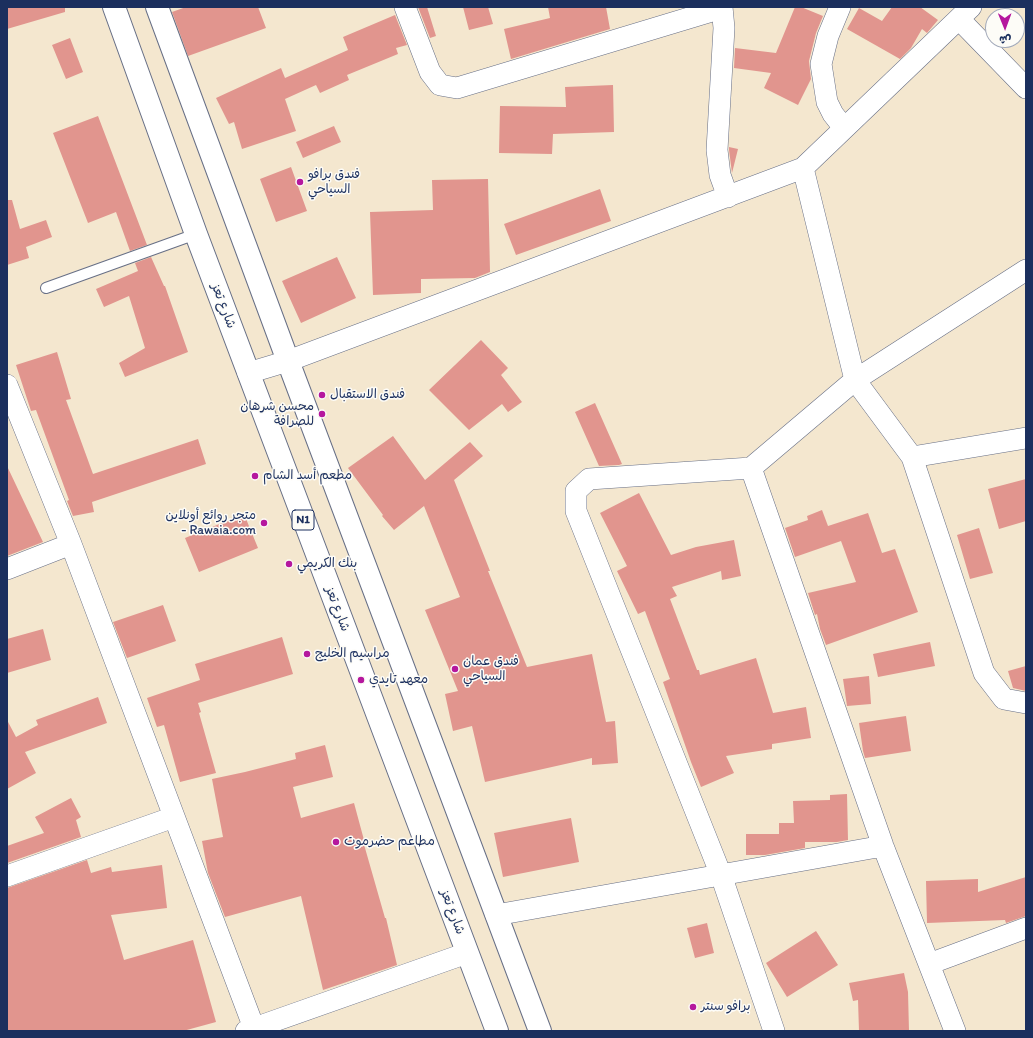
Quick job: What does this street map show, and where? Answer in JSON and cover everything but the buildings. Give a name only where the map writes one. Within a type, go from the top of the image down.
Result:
[{"type":"highway","name":"شارع تعز","points":[[114,7],[196,234],[497,1031]]},
{"type":"highway","points":[[157,7],[288,361],[540,1031]]},
{"type":"street","points":[[405,7],[430,72],[440,84],[457,88],[722,7],[724,28],[717,156],[720,175],[728,197]]},
{"type":"street","points":[[840,7],[828,36],[821,64],[827,102],[833,114],[844,128]]},
{"type":"street","points":[[248,373],[288,361],[803,168],[965,13],[1026,88]]},
{"type":"street","points":[[803,168],[855,380],[912,457],[984,673],[1004,699],[1026,704]]},
{"type":"street","points":[[774,1031],[721,875],[576,511],[576,491],[589,478],[751,468],[855,380],[1026,270]]},
{"type":"street","points":[[7,385],[71,544],[174,817],[250,1029],[467,953]]},
{"type":"street","points":[[912,457],[1026,438]]},
{"type":"street","points":[[751,468],[883,846],[955,1031]]},
{"type":"street","points":[[7,569],[71,544]]},
{"type":"street","points":[[7,876],[174,817]]},
{"type":"street","points":[[496,915],[883,846]]},
{"type":"street","points":[[929,964],[1026,928]]},
{"type":"lane","points":[[46,288],[196,234]]},
{"type":"place","name":"فندق برافو السياحي","points":[[300,182]]},
{"type":"place","name":"فندق الاستقبال","points":[[322,395]]},
{"type":"place","name":"محسن شرهان للصرافة","points":[[322,414]]},
{"type":"place","name":"مطعم أسد الشام","points":[[255,476]]},
{"type":"place","name":"متجر روائع أونلاين - Rawaia.com","points":[[264,523]]},
{"type":"place","name":"بنك الكريمي","points":[[289,564]]},
{"type":"place","name":"مراسيم الخليج","points":[[307,654]]},
{"type":"place","name":"فندق عمان السياحي","points":[[455,669]]},
{"type":"place","name":"معهد تايدي","points":[[361,680]]},
{"type":"place","name":"مطاعم حضرموت","points":[[336,842]]},
{"type":"place","name":"برافو سنتر","points":[[693,1007]]}]
